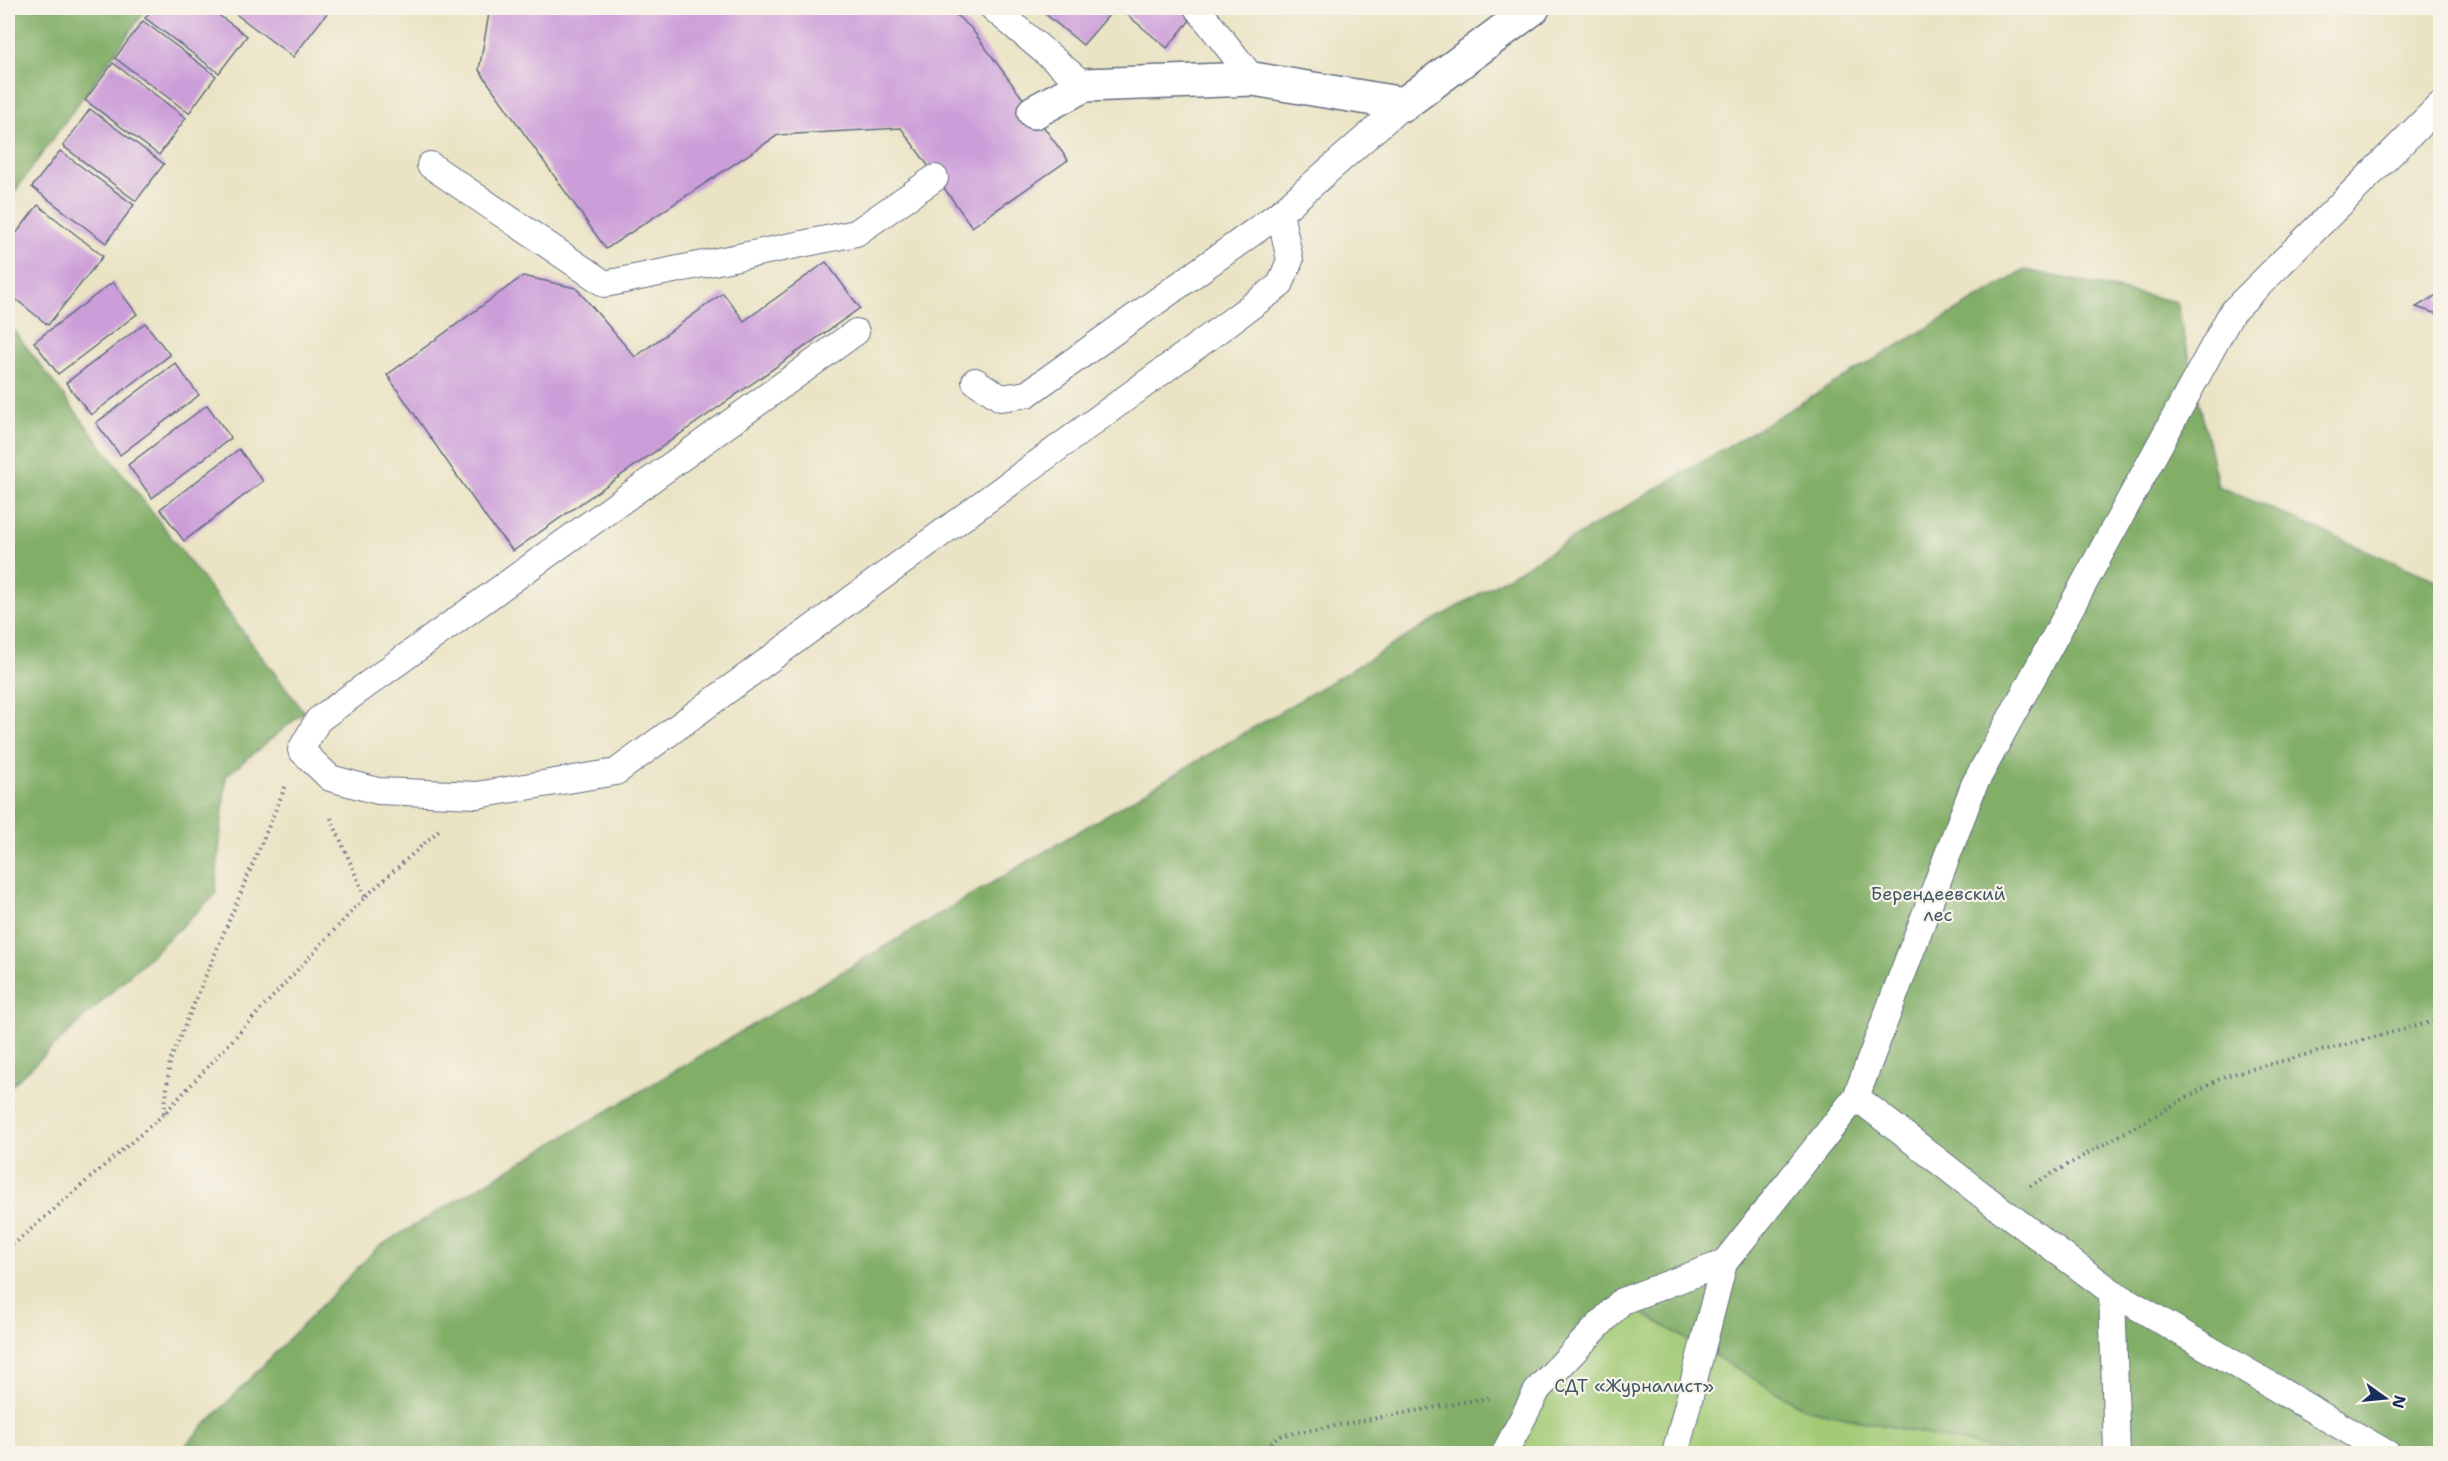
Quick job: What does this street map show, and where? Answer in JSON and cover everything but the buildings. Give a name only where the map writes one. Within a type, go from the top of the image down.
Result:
[{"type":"street","points":[[1034,112],[1084,86],[1253,79],[1404,104],[1533,8]]},
{"type":"lane","points":[[993,8],[1084,86]]},
{"type":"lane","points":[[1197,8],[1253,79]]},
{"type":"lane","points":[[975,381],[1001,398],[1027,394],[1280,213],[1404,104]]},
{"type":"lane","points":[[1675,1454],[1724,1263],[1856,1097],[1974,785],[2232,312],[2440,105]]},
{"type":"lane","points":[[430,165],[605,284],[856,233],[935,178]]},
{"type":"lane","points":[[856,332],[318,720],[301,750],[330,778],[378,791],[477,795],[616,772],[1280,285],[1290,260],[1280,213]]},
{"type":"lane","points":[[1856,1097],[2112,1292],[2388,1454]]},
{"type":"lane","points":[[1504,1454],[1538,1389],[1622,1301],[1724,1263]]},
{"type":"lane","points":[[2112,1292],[2117,1454]]},
{"type":"path","points":[[164,1114],[170,1060],[301,750]]},
{"type":"path","points":[[8,1249],[164,1114],[365,897],[477,795]]},
{"type":"path","points":[[328,813],[365,897]]},
{"type":"path","points":[[1995,1205],[2225,1076],[2440,1020]]},
{"type":"path","points":[[1257,1454],[1278,1436],[1538,1389]]},
{"type":"green space","points":[[8,8],[147,8],[8,201]]},
{"type":"green space","name":"Берендеевский лес","points":[[2025,270],[2177,302],[2218,486],[2440,582],[2440,1453],[2013,1453],[1804,1408],[1622,1301],[1504,1453],[177,1454],[378,1247]]},
{"type":"green space","points":[[8,323],[304,712],[226,776],[215,895],[8,1089]]},
{"type":"green space","name":"СДТ «Журналист»","points":[[1622,1301],[1804,1408],[2013,1453],[1504,1454]]}]
